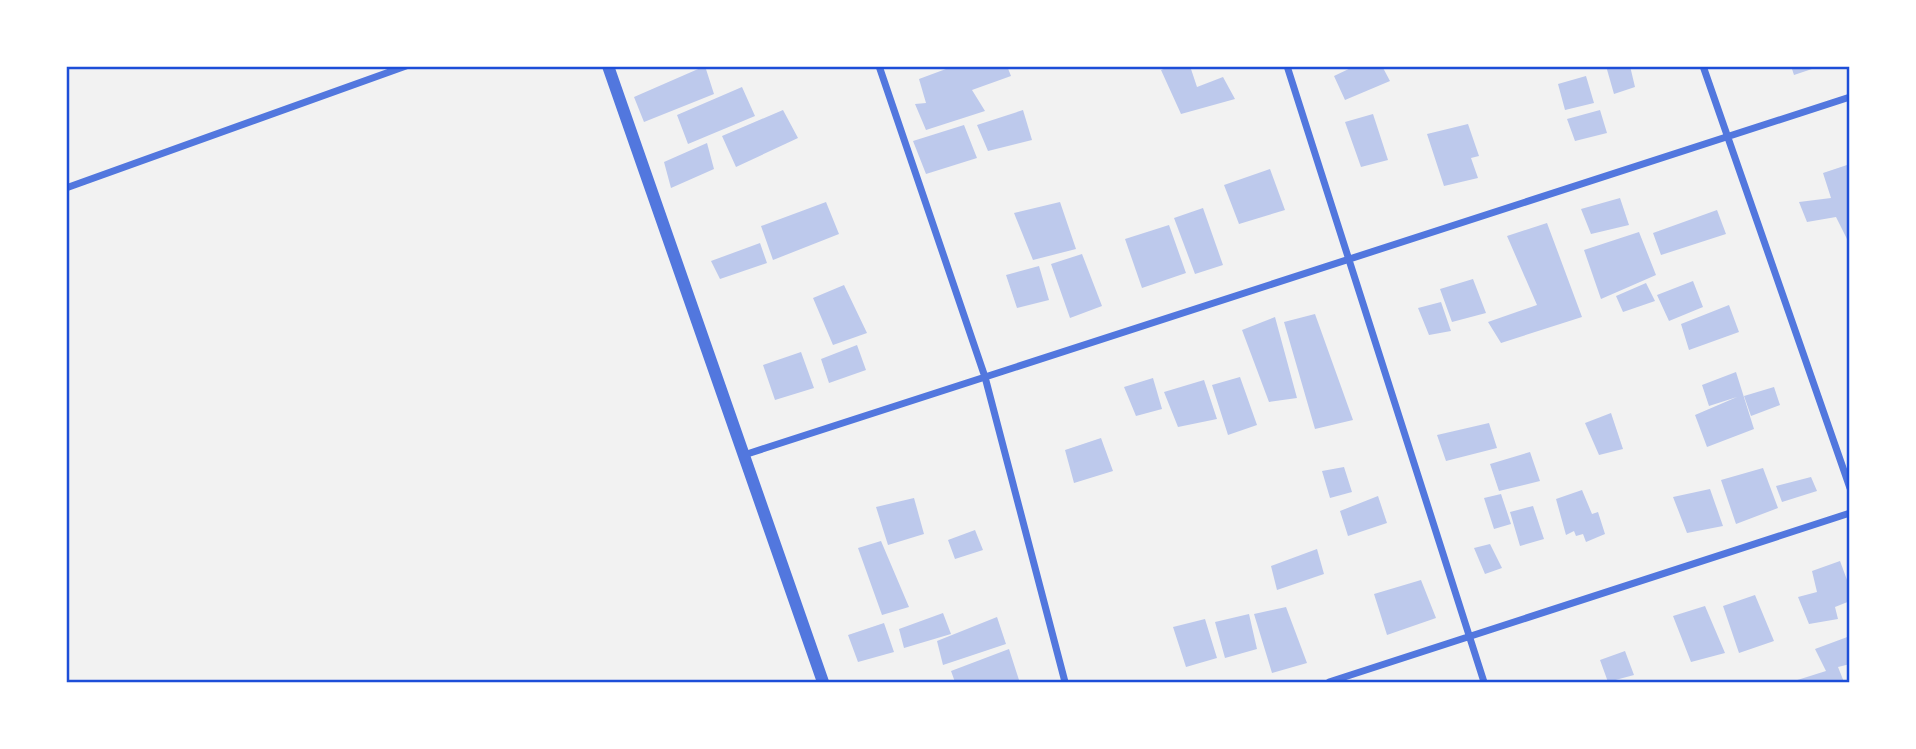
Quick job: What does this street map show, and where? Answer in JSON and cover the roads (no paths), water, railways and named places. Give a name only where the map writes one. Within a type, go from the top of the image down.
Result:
[{"type":"street","points":[[66,188],[406,66]]},
{"type":"street","points":[[608,66],[824,682]]},
{"type":"street","points":[[879,66],[985,377],[1065,682]]},
{"type":"street","points":[[1287,66],[1484,682]]},
{"type":"street","points":[[1703,66],[1850,488]]},
{"type":"street","points":[[744,456],[1850,97]]},
{"type":"street","points":[[1329,682],[1850,513]]}]
